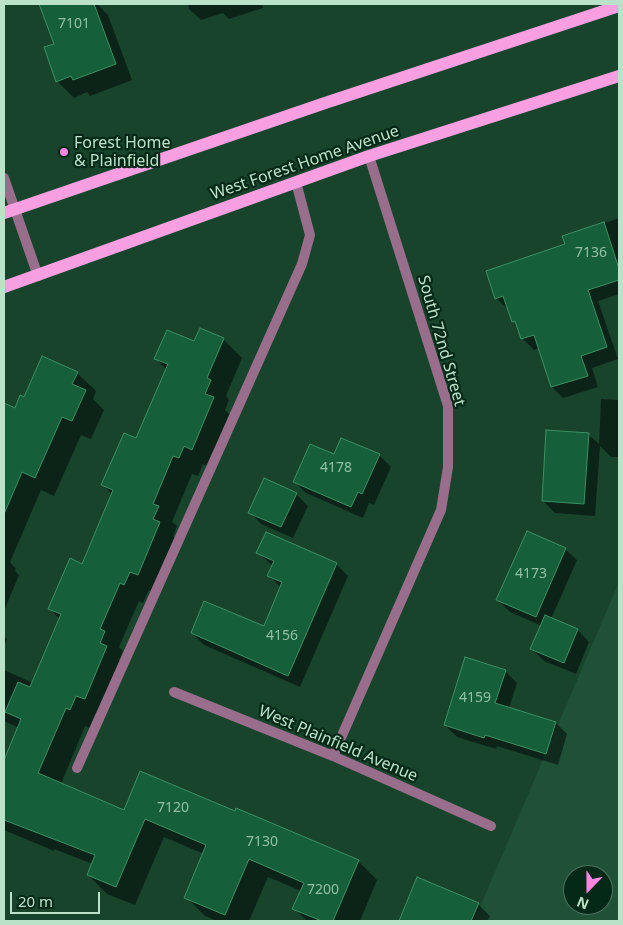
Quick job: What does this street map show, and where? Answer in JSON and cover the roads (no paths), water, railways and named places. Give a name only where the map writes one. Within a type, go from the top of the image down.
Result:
[{"type":"main road","points":[[9,212],[325,103],[619,6]]},
{"type":"main road","name":"West Forest Home Avenue","points":[[4,287],[369,156],[619,76]]},
{"type":"street","name":"South 72nd Street","points":[[333,756],[441,510],[448,467],[448,406],[369,156]]},
{"type":"street","points":[[4,178],[9,212],[38,276]]},
{"type":"street","points":[[77,768],[302,264],[310,235],[296,182]]},
{"type":"street","name":"West Plainfield Avenue","points":[[174,692],[333,756],[490,826]]},
{"type":"place","name":"Forest Home & Plainfield","points":[[64,152]]}]
